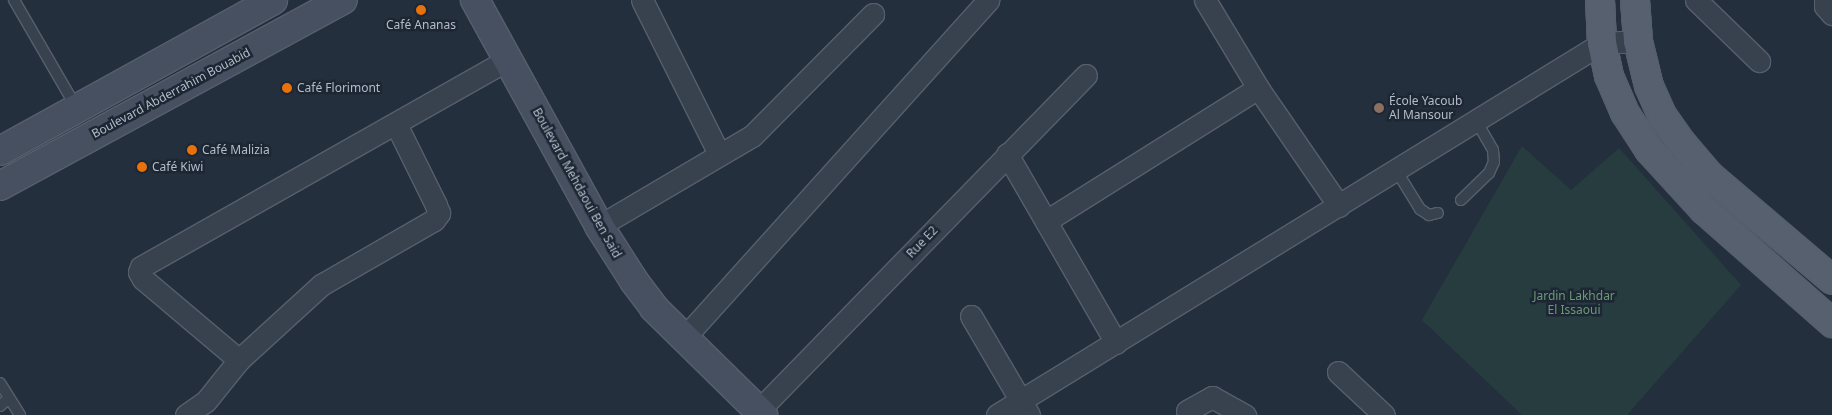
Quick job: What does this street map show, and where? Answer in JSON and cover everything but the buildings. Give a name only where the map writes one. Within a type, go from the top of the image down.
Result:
[{"type":"main road","points":[[0,151],[273,0]]},
{"type":"main road","name":"Boulevard Abderrahim Bouabid","points":[[0,186],[343,0]]},
{"type":"main road","name":"Boulevard Mehdaoui Ben Said","points":[[475,0],[599,226],[634,281],[684,338],[761,413]]},
{"type":"main road","points":[[1600,0],[1602,42],[1609,76],[1625,114],[1649,150],[1704,210],[1832,323]]},
{"type":"main road","points":[[1635,0],[1638,41],[1649,86],[1662,115],[1681,142],[1710,176],[1832,280]]},
{"type":"street","points":[[642,0],[719,154]]},
{"type":"street","points":[[684,338],[988,0]]},
{"type":"street","points":[[1205,0],[1258,88],[1339,206]]},
{"type":"street","points":[[1696,0],[1758,62]]},
{"type":"street","points":[[1825,0],[1825,6],[1832,14]]},
{"type":"street","points":[[599,226],[752,136],[873,14]]},
{"type":"street","points":[[997,415],[1025,408],[1116,343],[1602,42],[1638,41]]},
{"type":"street","points":[[239,360],[143,279],[139,272],[141,267],[509,59]]},
{"type":"street","name":"Rue E2","points":[[761,413],[1007,154],[1086,75]]},
{"type":"street","points":[[1046,221],[1258,88]]},
{"type":"street","points":[[186,415],[206,402],[239,360],[321,284],[434,220],[438,213],[436,205],[396,124]]},
{"type":"street","points":[[1007,154],[1116,343]]},
{"type":"street","points":[[971,316],[1025,408]]},
{"type":"street","points":[[1338,372],[1384,415]]},
{"type":"street","points":[[1187,411],[1212,397],[1245,415]]},
{"type":"lane","points":[[14,0],[76,108]]},
{"type":"lane","points":[[1461,200],[1489,173],[1494,162],[1493,150],[1476,120]]},
{"type":"lane","points":[[1396,170],[1420,210],[1429,215],[1438,214]]},
{"type":"lane","points":[[0,383],[20,415]]},
{"type":"lane","points":[[0,406],[9,398]]},
{"type":"green space","name":"Jardin Lakhdar El Issaoui","points":[[1522,146],[1571,190],[1619,148],[1741,285],[1627,415],[1522,415],[1422,320]]},
{"type":"place","name":"Café Ananas","points":[[421,10]]},
{"type":"place","name":"Café Florimont","points":[[287,88]]},
{"type":"place","name":"École Yacoub Al Mansour","points":[[1379,108]]},
{"type":"place","name":"Café Malizia","points":[[192,150]]},
{"type":"place","name":"Café Kiwi","points":[[142,167]]}]
